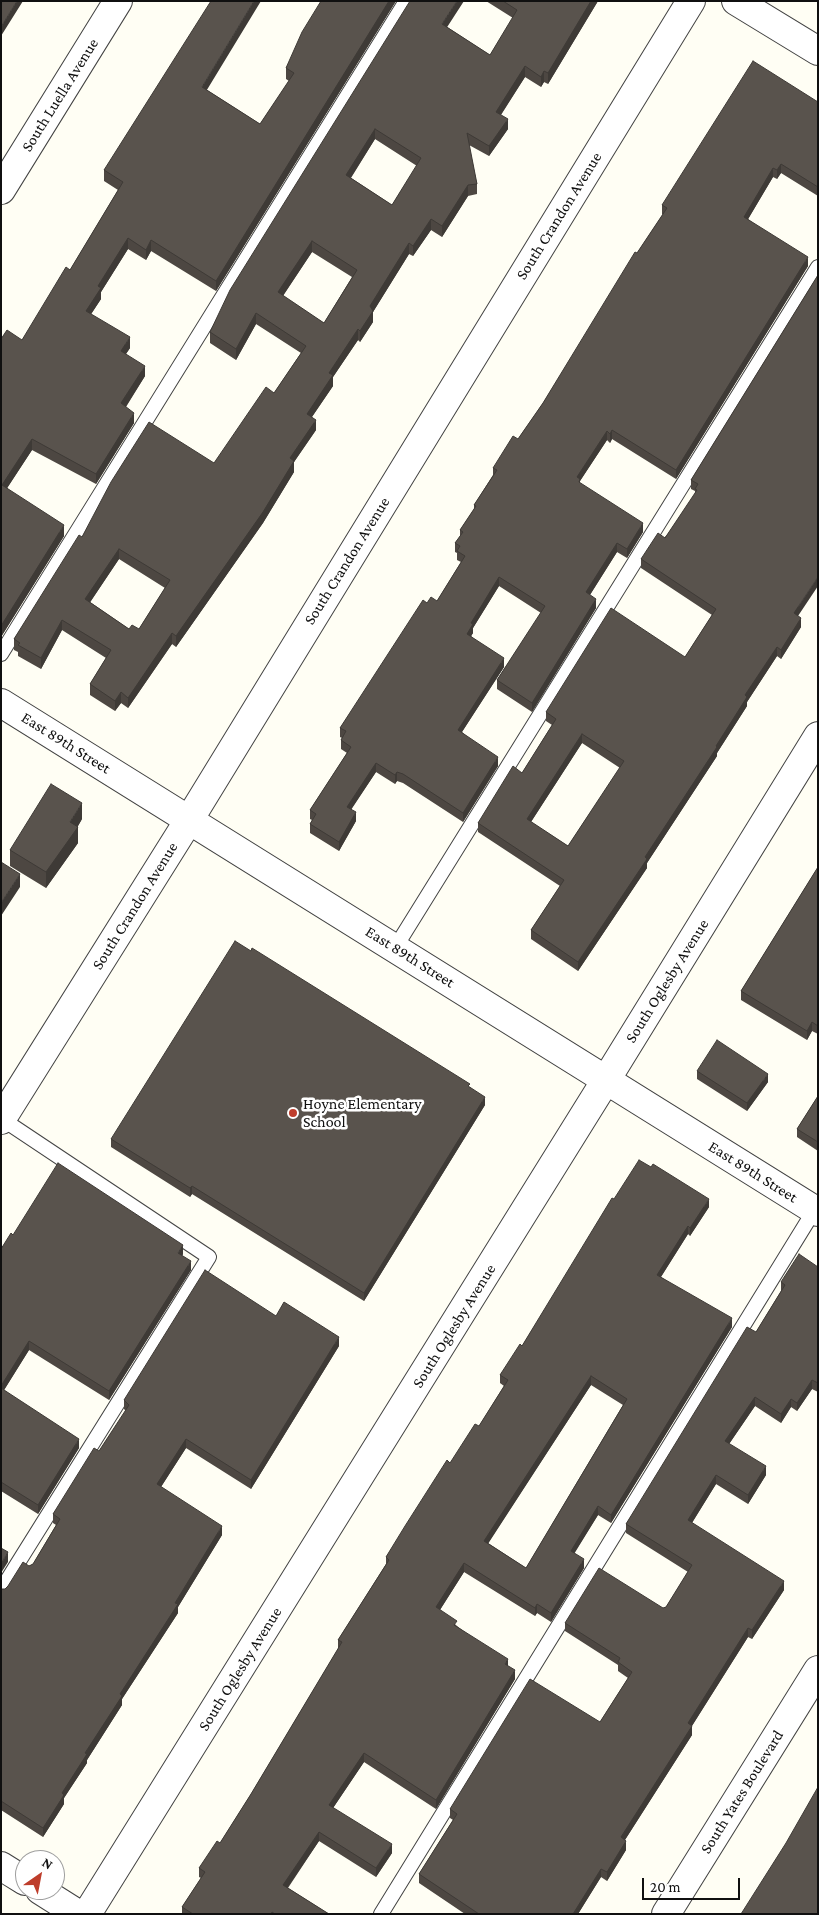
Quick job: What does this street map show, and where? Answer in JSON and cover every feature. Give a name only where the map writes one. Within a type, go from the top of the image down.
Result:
[{"type":"street","name":"South Luella Avenue","points":[[1,190],[118,1]]},
{"type":"street","name":"South Crandon Avenue","points":[[1,1120],[189,820],[691,1]]},
{"type":"street","points":[[736,1],[818,51]]},
{"type":"street","name":"East 89th Street","points":[[1,703],[816,1209]]},
{"type":"street","name":"South Oglesby Avenue","points":[[87,1914],[818,736]]},
{"type":"street","name":"South Yates Boulevard","points":[[666,1914],[818,1670]]},
{"type":"street","points":[[1,1866],[15,1875]]},
{"type":"street","points":[[56,1900],[78,1914]]},
{"type":"lane","points":[[1,654],[406,1]]},
{"type":"lane","points":[[395,948],[818,267]]},
{"type":"lane","points":[[1,1120],[209,1257],[1,1590]]},
{"type":"lane","points":[[380,1914],[816,1209]]},
{"type":"building","points":[[1,1],[17,1],[1,27]]},
{"type":"building","points":[[211,1],[254,1],[202,87],[260,124],[294,73],[286,68],[302,32],[321,1],[389,1],[216,281],[151,240],[146,250],[128,238],[98,286],[101,288],[86,311],[130,337],[121,351],[145,366],[121,403],[134,413],[96,474],[32,439],[2,485],[64,525],[1,626],[1,339],[7,330],[22,340],[66,267],[70,270],[123,182],[104,170]]},
{"type":"building","points":[[410,1],[457,1],[442,24],[490,55],[517,10],[503,1],[591,1],[548,73],[544,71],[541,77],[525,66],[496,112],[508,119],[489,146],[467,133],[477,184],[468,185],[442,226],[431,219],[413,246],[409,243],[370,306],[373,311],[360,331],[358,329],[329,373],[333,375],[307,414],[316,420],[290,458],[294,461],[263,512],[176,636],[172,633],[128,698],[121,692],[115,701],[90,684],[111,650],[62,620],[41,658],[18,645],[20,643],[14,639],[79,535],[82,537],[111,482],[149,422],[214,463],[266,387],[274,393],[306,346],[256,313],[236,349],[210,332],[230,290]],"holes":[[[375,129],[421,158],[392,205],[346,175]],[[312,241],[357,270],[324,323],[278,292]],[[119,549],[170,580],[139,629],[132,625],[129,629],[85,599]]]},
{"type":"building","points":[[753,61],[818,102],[818,187],[781,164],[777,170],[773,168],[744,217],[808,257],[676,470],[612,430],[610,434],[607,431],[577,477],[580,479],[579,482],[643,523],[627,549],[617,543],[586,592],[596,599],[532,703],[497,680],[545,606],[499,577],[471,623],[473,624],[467,634],[504,658],[458,730],[498,757],[463,813],[403,774],[397,772],[395,775],[376,763],[347,807],[356,812],[339,842],[310,824],[316,814],[310,810],[351,747],[341,740],[346,731],[340,728],[423,600],[427,603],[431,597],[437,601],[465,556],[457,551],[460,546],[455,543],[463,532],[460,530],[476,506],[474,505],[497,470],[493,468],[513,436],[518,439],[543,403],[635,252],[637,253],[667,208],[662,205]]},
{"type":"building","points":[[818,275],[818,577],[794,613],[801,618],[781,650],[777,647],[745,695],[747,697],[717,747],[645,857],[647,859],[578,962],[531,930],[564,880],[478,823],[513,766],[522,773],[556,719],[546,712],[611,608],[685,657],[716,609],[641,559],[658,533],[665,538],[697,490],[695,489],[698,484],[691,480]],"holes":[[[582,734],[624,761],[568,846],[527,819]]]},
{"type":"building","points":[[51,784],[82,803],[70,822],[78,827],[46,872],[10,850]]},
{"type":"building","points":[[1,862],[20,874],[1,903]]},
{"type":"building","points":[[818,867],[818,1026],[812,1022],[807,1031],[741,991]]},
{"type":"building","points":[[235,941],[251,951],[252,948],[470,1084],[468,1086],[485,1097],[364,1293],[192,1186],[190,1188],[111,1139]]},
{"type":"building","points":[[717,1040],[768,1074],[747,1103],[697,1071]]},
{"type":"building","points":[[818,1096],[818,1142],[797,1129]]},
{"type":"building","points":[[639,1160],[651,1167],[653,1164],[709,1199],[690,1228],[688,1226],[657,1275],[732,1318],[611,1515],[598,1506],[571,1551],[584,1559],[551,1613],[537,1604],[535,1608],[464,1563],[436,1607],[457,1621],[454,1625],[508,1659],[505,1664],[515,1670],[436,1800],[364,1753],[329,1805],[392,1844],[376,1868],[319,1832],[283,1885],[329,1914],[275,1914],[272,1912],[271,1914],[193,1914],[182,1907],[205,1872],[199,1868],[217,1841],[220,1843],[251,1794],[342,1642],[338,1640],[389,1560],[386,1557],[405,1526],[447,1460],[450,1463],[475,1424],[479,1426],[508,1380],[500,1375],[520,1344],[522,1346],[612,1198],[614,1199]],"holes":[[[591,1376],[627,1399],[526,1568],[484,1541]]]},
{"type":"building","points":[[58,1163],[183,1245],[178,1253],[191,1261],[109,1391],[29,1341],[1,1386],[1,1249],[11,1233],[13,1235]]},
{"type":"building","points":[[799,1254],[818,1267],[818,1383],[812,1380],[797,1403],[791,1399],[781,1414],[755,1397],[725,1441],[766,1466],[748,1495],[716,1475],[688,1520],[784,1581],[752,1630],[748,1628],[688,1723],[692,1726],[621,1837],[626,1841],[607,1872],[601,1869],[573,1914],[479,1914],[419,1874],[457,1814],[450,1809],[530,1679],[600,1722],[632,1672],[618,1662],[620,1658],[565,1623],[599,1568],[663,1608],[666,1607],[692,1565],[626,1524],[747,1327],[756,1332],[785,1285],[781,1282]]},
{"type":"building","points":[[205,1270],[276,1316],[284,1302],[339,1337],[251,1480],[186,1439],[157,1484],[222,1526],[175,1603],[178,1604],[120,1694],[122,1696],[85,1753],[87,1754],[62,1793],[64,1795],[43,1828],[1,1801],[1,1589],[5,1589],[8,1586],[23,1562],[29,1566],[33,1564],[60,1519],[53,1514],[94,1448],[99,1451],[129,1405],[124,1400]]},
{"type":"building","points":[[1,1388],[79,1439],[38,1505],[1,1482]]},
{"type":"building","points":[[1,1548],[8,1552],[1,1564]]},
{"type":"building","points":[[818,1787],[818,1914],[741,1914],[786,1843]]},
{"type":"place","name":"Hoyne Elementary School","points":[[293,1113]]}]
